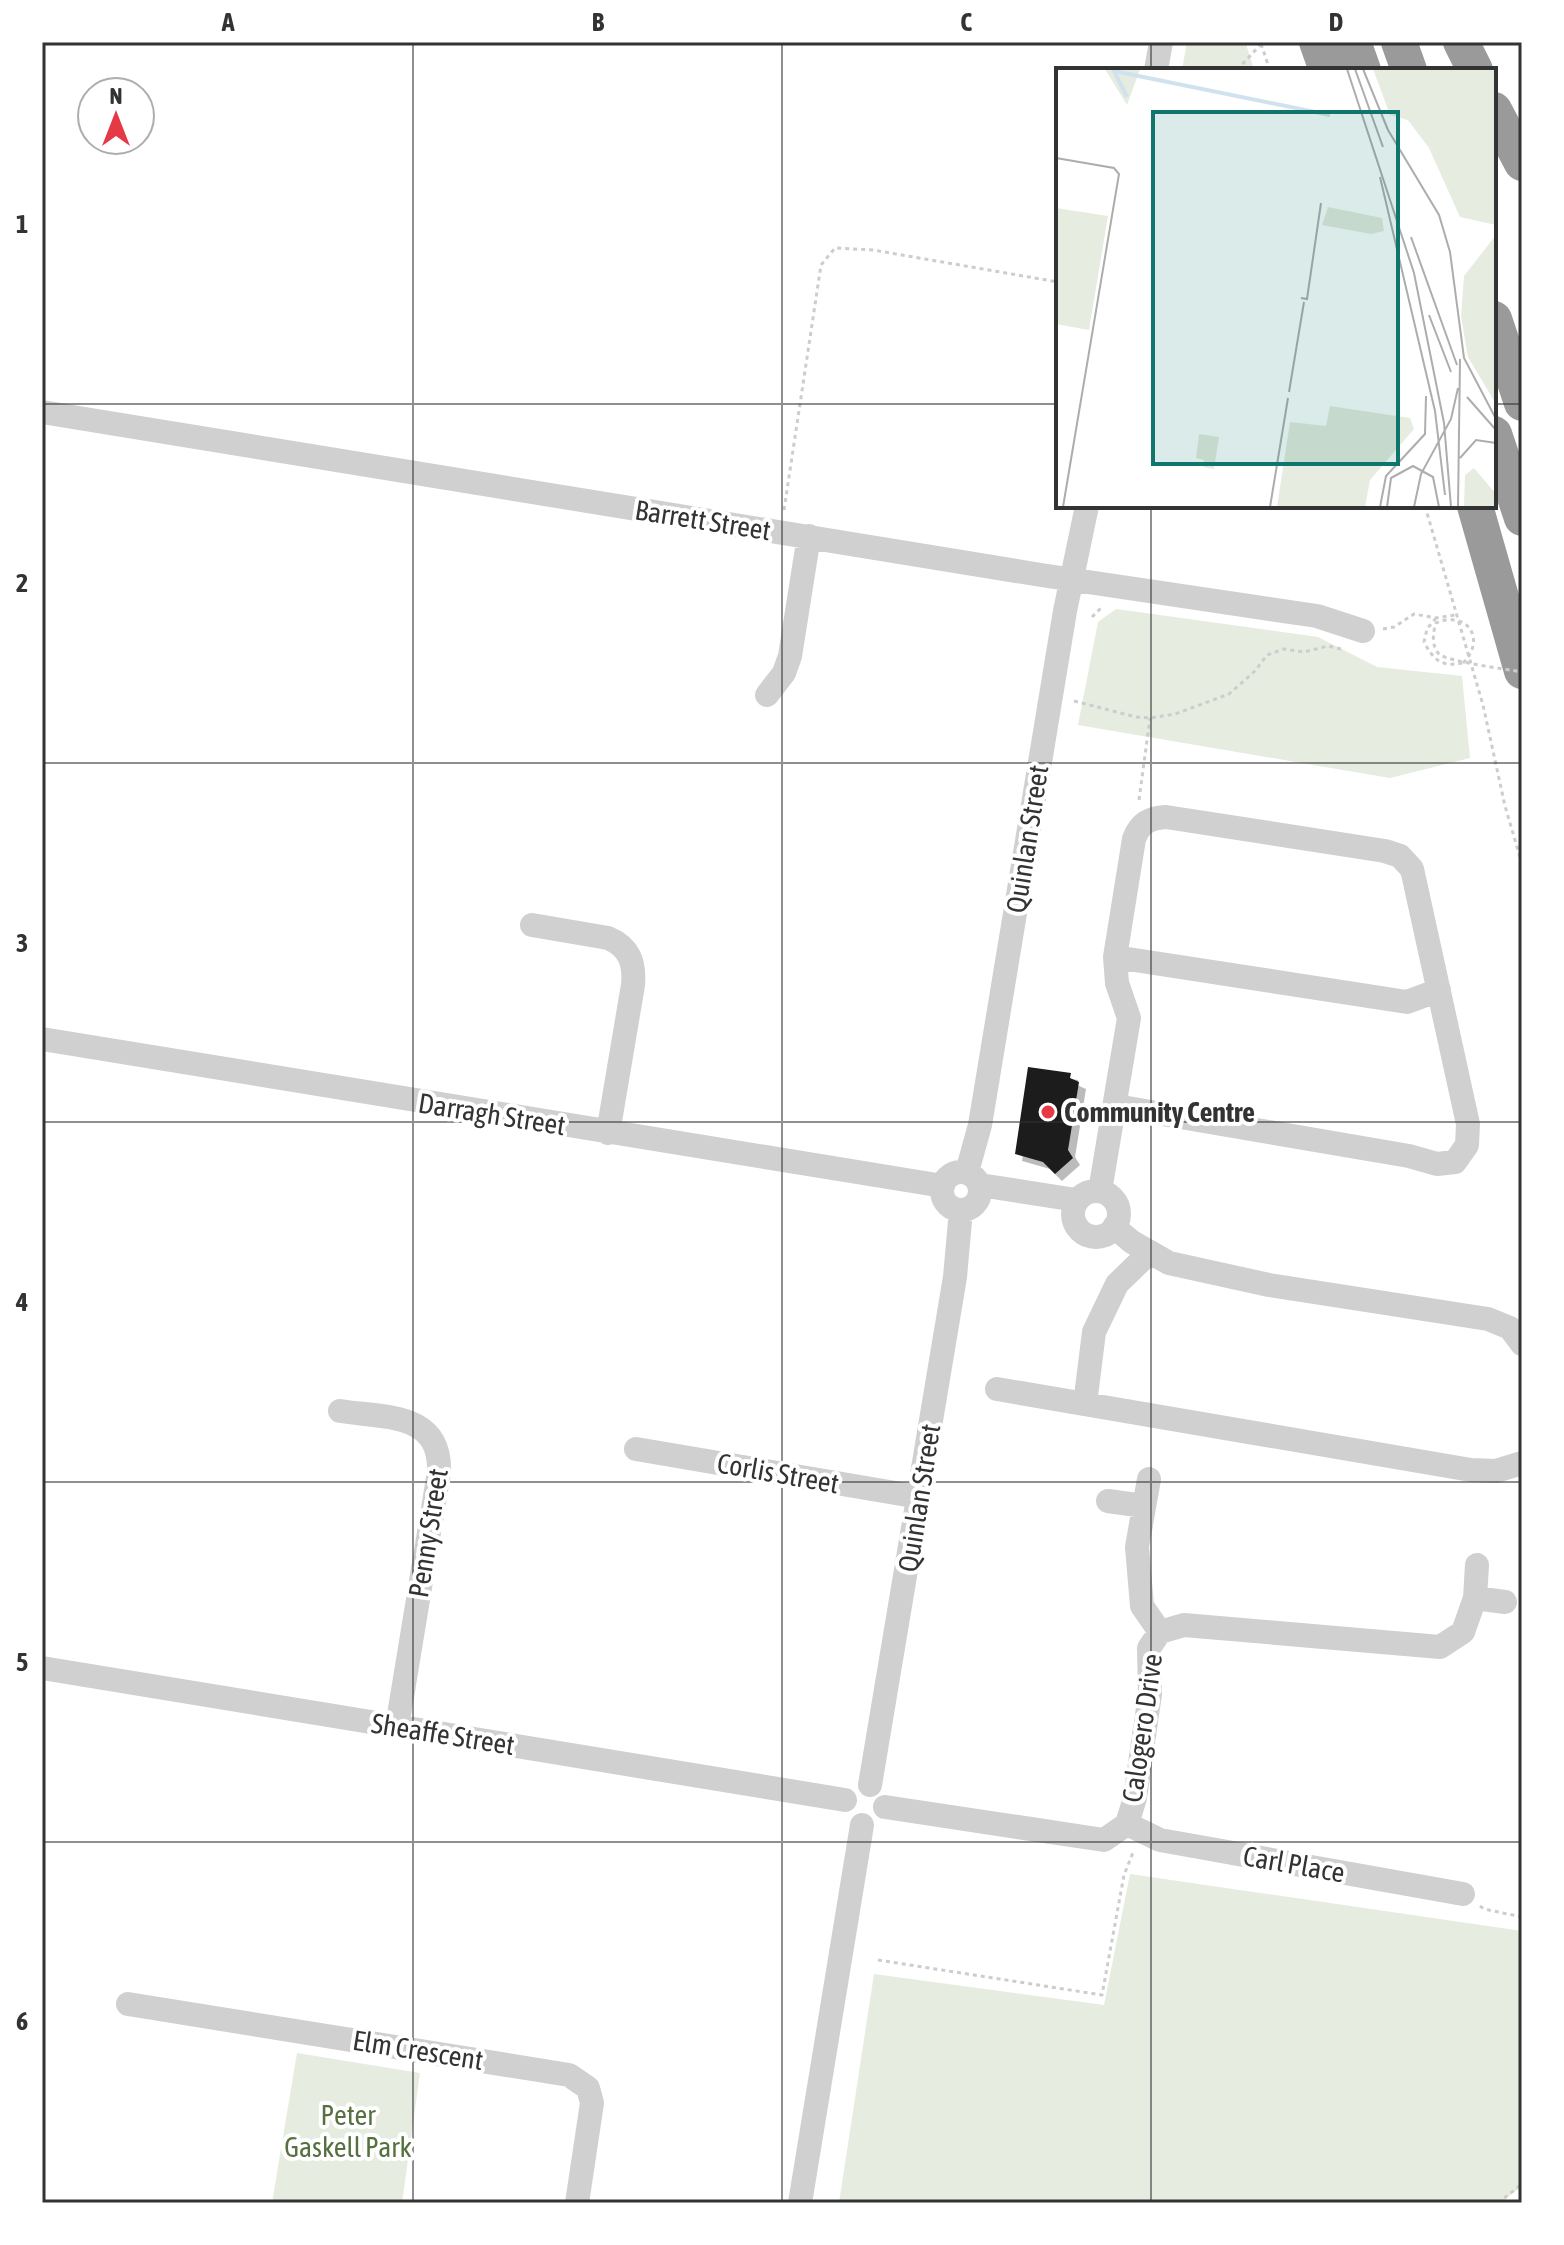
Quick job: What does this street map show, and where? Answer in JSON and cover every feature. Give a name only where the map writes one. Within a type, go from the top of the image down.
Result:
[{"type":"highway","points":[[1317,42],[1326,68]]},
{"type":"highway","points":[[1353,42],[1362,68]]},
{"type":"highway","points":[[1399,42],[1408,68]]},
{"type":"highway","points":[[1461,42],[1474,68]]},
{"type":"highway","points":[[1496,114],[1522,163]]},
{"type":"highway","points":[[1496,325],[1522,403]]},
{"type":"highway","points":[[1496,440],[1522,518]]},
{"type":"highway","points":[[1476,508],[1522,672]]},
{"type":"street","points":[[1156,68],[1161,42]]},
{"type":"street","name":"Barrett Street","points":[[42,412],[1317,616],[1363,631]]},
{"type":"street","name":"Quinlan Street","points":[[870,1785],[1071,579],[1087,508]]},
{"type":"street","points":[[767,695],[784,673],[790,656],[809,536]]},
{"type":"street","points":[[1100,1191],[1129,1018],[1117,983],[1115,957],[1134,839],[1143,823],[1154,817],[1166,817],[1385,851],[1400,856],[1412,869],[1468,1124],[1467,1145],[1455,1162],[1437,1164],[1409,1156],[1116,1106]]},
{"type":"street","points":[[532,925],[608,938],[618,942],[632,959],[635,969],[633,985],[608,1133]]},
{"type":"street","points":[[1115,957],[1407,1002],[1439,990]]},
{"type":"street","name":"Darragh Street","points":[[42,1039],[943,1186],[946,1202],[971,1192]]},
{"type":"street","points":[[1100,1191],[1113,1198],[1119,1213],[1109,1233],[1095,1237],[1081,1232],[1075,1210],[1087,1192],[1100,1191]]},
{"type":"street","points":[[971,1192],[1075,1210]]},
{"type":"street","points":[[1114,1227],[1169,1263],[1269,1285],[1488,1319],[1510,1328],[1522,1344]]},
{"type":"street","points":[[1085,1404],[1094,1332],[1117,1284],[1150,1252]]},
{"type":"street","points":[[997,1389],[1471,1470],[1496,1471],[1522,1463]]},
{"type":"street","name":"Penny Street","points":[[340,1411],[409,1422],[424,1428],[434,1439],[440,1455],[397,1727]]},
{"type":"street","name":"Corlis Street","points":[[636,1449],[919,1497]]},
{"type":"street","points":[[1149,1479],[1137,1547],[1142,1606],[1160,1632]]},
{"type":"street","points":[[1108,1501],[1144,1506]]},
{"type":"street","name":"Calogero Drive","points":[[885,1807],[1104,1840],[1135,1828],[1135,1798],[1150,1694],[1149,1648],[1160,1632],[1184,1625],[1440,1647],[1463,1632],[1475,1598],[1477,1565]]},
{"type":"street","points":[[1475,1598],[1505,1602]]},
{"type":"street","name":"Sheaffe Street","points":[[42,1668],[845,1800]]},
{"type":"street","points":[[870,1785],[883,1795],[885,1807],[880,1819],[862,1825],[846,1813],[845,1800],[857,1786],[870,1785]]},
{"type":"street","points":[[800,2203],[862,1825]]},
{"type":"street","name":"Carl Place","points":[[1135,1828],[1160,1840],[1463,1894]]},
{"type":"street","name":"Elm Crescent","points":[[128,2004],[569,2075],[588,2088],[592,2103],[577,2203]]},
{"type":"path","points":[[1239,68],[1260,43],[1269,68]]},
{"type":"path","points":[[781,532],[821,265],[835,248],[873,250],[1056,282]]},
{"type":"path","points":[[1426,508],[1483,705],[1505,806],[1522,864]]},
{"type":"path","points":[[1092,617],[1105,604]]},
{"type":"path","points":[[1363,631],[1394,627],[1414,614],[1436,618],[1457,614]]},
{"type":"path","points":[[1436,618],[1427,629],[1424,642],[1432,657],[1449,666],[1463,663],[1470,657],[1475,644],[1472,632],[1464,622],[1453,619],[1436,623],[1434,645],[1439,653],[1450,659],[1464,661],[1478,664],[1490,666],[1503,669],[1522,672]]},
{"type":"path","points":[[1074,701],[1150,718],[1175,714],[1229,694],[1255,671],[1267,655],[1284,649],[1304,652],[1328,646],[1345,650]]},
{"type":"path","points":[[1143,823],[1138,812],[1150,718]]},
{"type":"path","points":[[878,1960],[1102,1995],[1135,1828]]},
{"type":"path","points":[[1463,1894],[1484,1909],[1522,1917]]},
{"type":"path","points":[[1498,2203],[1522,2184]]},
{"type":"green space","points":[[1187,42],[1246,44],[1253,68],[1182,68]]},
{"type":"green space","points":[[1116,609],[1318,637],[1377,667],[1462,676],[1470,758],[1390,778],[1078,725],[1098,622]]},
{"type":"green space","points":[[1130,1874],[1522,1931],[1522,2186],[1500,2203],[839,2203],[874,1974],[1104,2005]]},
{"type":"green space","name":"Peter Gaskell Park","points":[[297,2053],[420,2073],[402,2203],[272,2203]]},
{"type":"building","name":"Community Centre","points":[[1028,1067],[1071,1073],[1070,1078],[1079,1082],[1068,1150],[1073,1158],[1055,1174],[1043,1162],[1015,1154]]},
{"type":"place","name":"Community Centre","points":[[1048,1112]]}]
